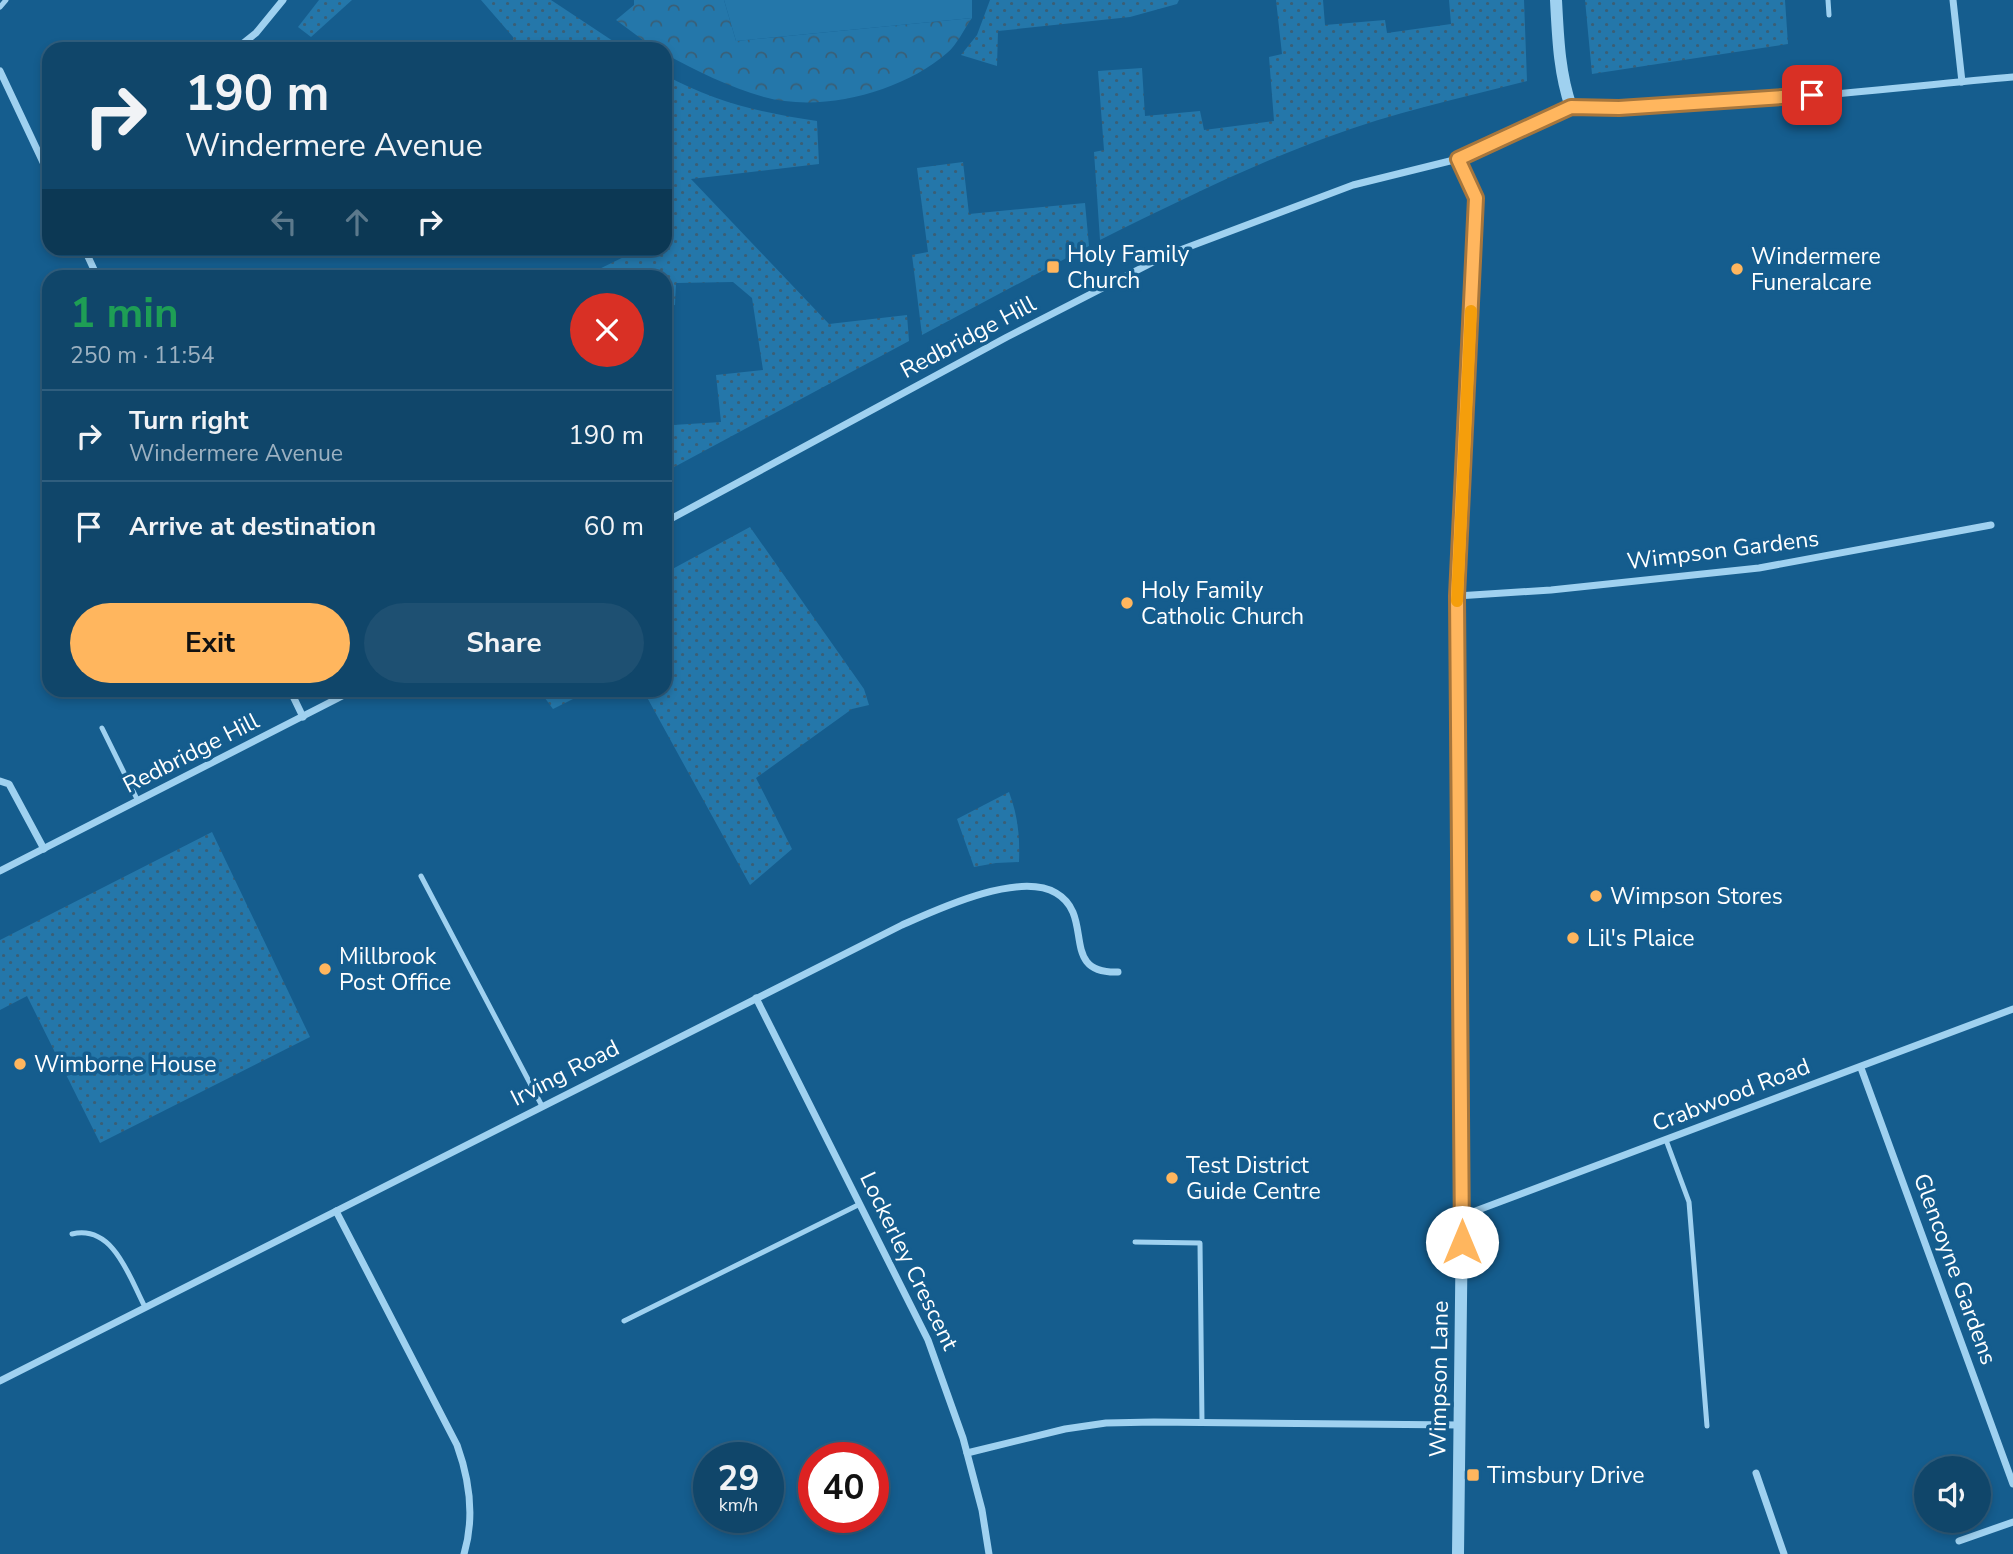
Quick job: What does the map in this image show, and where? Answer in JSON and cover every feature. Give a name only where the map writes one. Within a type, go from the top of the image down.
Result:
[{"type":"street","points":[[245,42],[256,33],[283,0]]},
{"type":"street","points":[[1556,0],[1560,58],[1571,107]]},
{"type":"street","points":[[1953,0],[1962,82]]},
{"type":"street","points":[[0,71],[42,159]]},
{"type":"street","points":[[1458,159],[1571,107],[1619,108],[1840,93],[2013,77]]},
{"type":"street","name":"Redbridge Hill","points":[[672,518],[1007,337],[1167,255],[1353,185],[1458,159]]},
{"type":"street","name":"Wimpson Lane","points":[[1458,159],[1476,198],[1457,596],[1462,1216],[1458,1554]]},
{"type":"street","name":"Wimpson Gardens","points":[[1457,596],[1551,590],[1759,568],[1992,525]]},
{"type":"street","points":[[293,697],[303,717]]},
{"type":"street","name":"Redbridge Hill","points":[[0,871],[341,697]]},
{"type":"street","points":[[0,782],[9,784],[44,849]]},
{"type":"street","name":"Irving Road","points":[[0,1381],[756,998],[952,903],[993,891],[1028,887],[1046,889],[1058,894],[1074,914],[1083,957],[1087,964],[1104,973],[1118,972]]},
{"type":"street","name":"Lockerley Crescent","points":[[756,998],[928,1340],[945,1382],[967,1453],[982,1510],[989,1554]]},
{"type":"street","name":"Crabwood Road","points":[[1462,1216],[2013,1009]]},
{"type":"street","name":"Glencoyne Gardens","points":[[1861,1068],[2013,1484]]},
{"type":"street","points":[[335,1211],[462,1458],[470,1495],[464,1554]]},
{"type":"street","points":[[967,1453],[1033,1435],[1092,1425],[1154,1422],[1460,1425]]},
{"type":"street","points":[[1756,1473],[1784,1554]]},
{"type":"street","points":[[1959,1541],[2013,1522]]},
{"type":"lane","points":[[0,7],[6,0]]},
{"type":"lane","points":[[1828,0],[1829,15]]},
{"type":"lane","points":[[102,728],[138,801]]},
{"type":"lane","points":[[421,876],[542,1106]]},
{"type":"lane","points":[[1666,1140],[1689,1202],[1707,1426]]},
{"type":"lane","points":[[624,1321],[860,1204]]},
{"type":"lane","points":[[72,1234],[94,1234],[111,1247],[145,1307]]},
{"type":"lane","points":[[1135,1242],[1200,1243],[1202,1422]]},
{"type":"green space","points":[[319,0],[352,0],[311,37],[298,27]]},
{"type":"green space","points":[[481,0],[551,0],[614,42],[513,42],[513,37]]},
{"type":"green space","points":[[634,0],[724,0],[736,41],[972,18],[951,50],[908,79],[860,96],[811,102],[787,101],[751,93],[672,58],[672,42],[646,42],[616,20],[634,5]]},
{"type":"green space","points":[[724,0],[972,0],[972,18],[736,41]]},
{"type":"green space","points":[[990,0],[1179,0],[1177,4],[1130,17],[998,31],[997,66],[961,55],[977,35]]},
{"type":"green space","points":[[1276,0],[1323,0],[1325,25],[1385,20],[1387,33],[1451,24],[1449,0],[1524,0],[1527,81],[1352,128],[1241,173],[1100,240],[1094,152],[1104,150],[1098,71],[1142,68],[1145,116],[1200,111],[1204,130],[1274,121],[1269,57],[1282,54]]},
{"type":"green space","points":[[1585,0],[1785,0],[1788,44],[1592,74]]},
{"type":"green space","points":[[672,78],[739,105],[817,121],[819,164],[691,179],[829,324],[907,315],[909,341],[672,468],[673,425],[721,422],[716,375],[763,370],[752,298],[733,282],[676,283],[675,305],[672,305],[672,270],[597,270],[626,256],[672,256]]},
{"type":"green space","points":[[963,162],[969,214],[1085,203],[1089,246],[922,335],[912,255],[928,252],[917,168]]},
{"type":"green space","points":[[750,527],[864,689],[869,705],[852,709],[756,778],[792,849],[750,885],[647,697],[672,697],[672,569]]},
{"type":"green space","points":[[544,697],[577,697],[553,709]]},
{"type":"green space","points":[[1009,792],[1018,827],[1019,862],[974,867],[957,819]]},
{"type":"green space","points":[[212,832],[310,1037],[100,1143],[27,996],[0,1010],[0,940]]},
{"type":"slow traffic","points":[[1457,601],[1471,311]]},
{"type":"place","name":"Holy Family Church","points":[[1053,267]]},
{"type":"place","name":"Windermere Funeralcare","points":[[1737,269]]},
{"type":"place","name":"Holy Family Catholic Church","points":[[1127,603]]},
{"type":"place","name":"Wimpson Stores","points":[[1596,896]]},
{"type":"place","name":"Lil's Plaice","points":[[1573,938]]},
{"type":"place","name":"Millbrook Post Office","points":[[325,969]]},
{"type":"place","name":"Wimborne House","points":[[20,1064]]},
{"type":"place","name":"Test District Guide Centre","points":[[1172,1178]]},
{"type":"place","name":"Timsbury Drive","points":[[1473,1475]]},
{"type":"route","points":[[1462,1242],[1457,596],[1476,198],[1458,159],[1571,107],[1619,108],[1812,95]]}]
